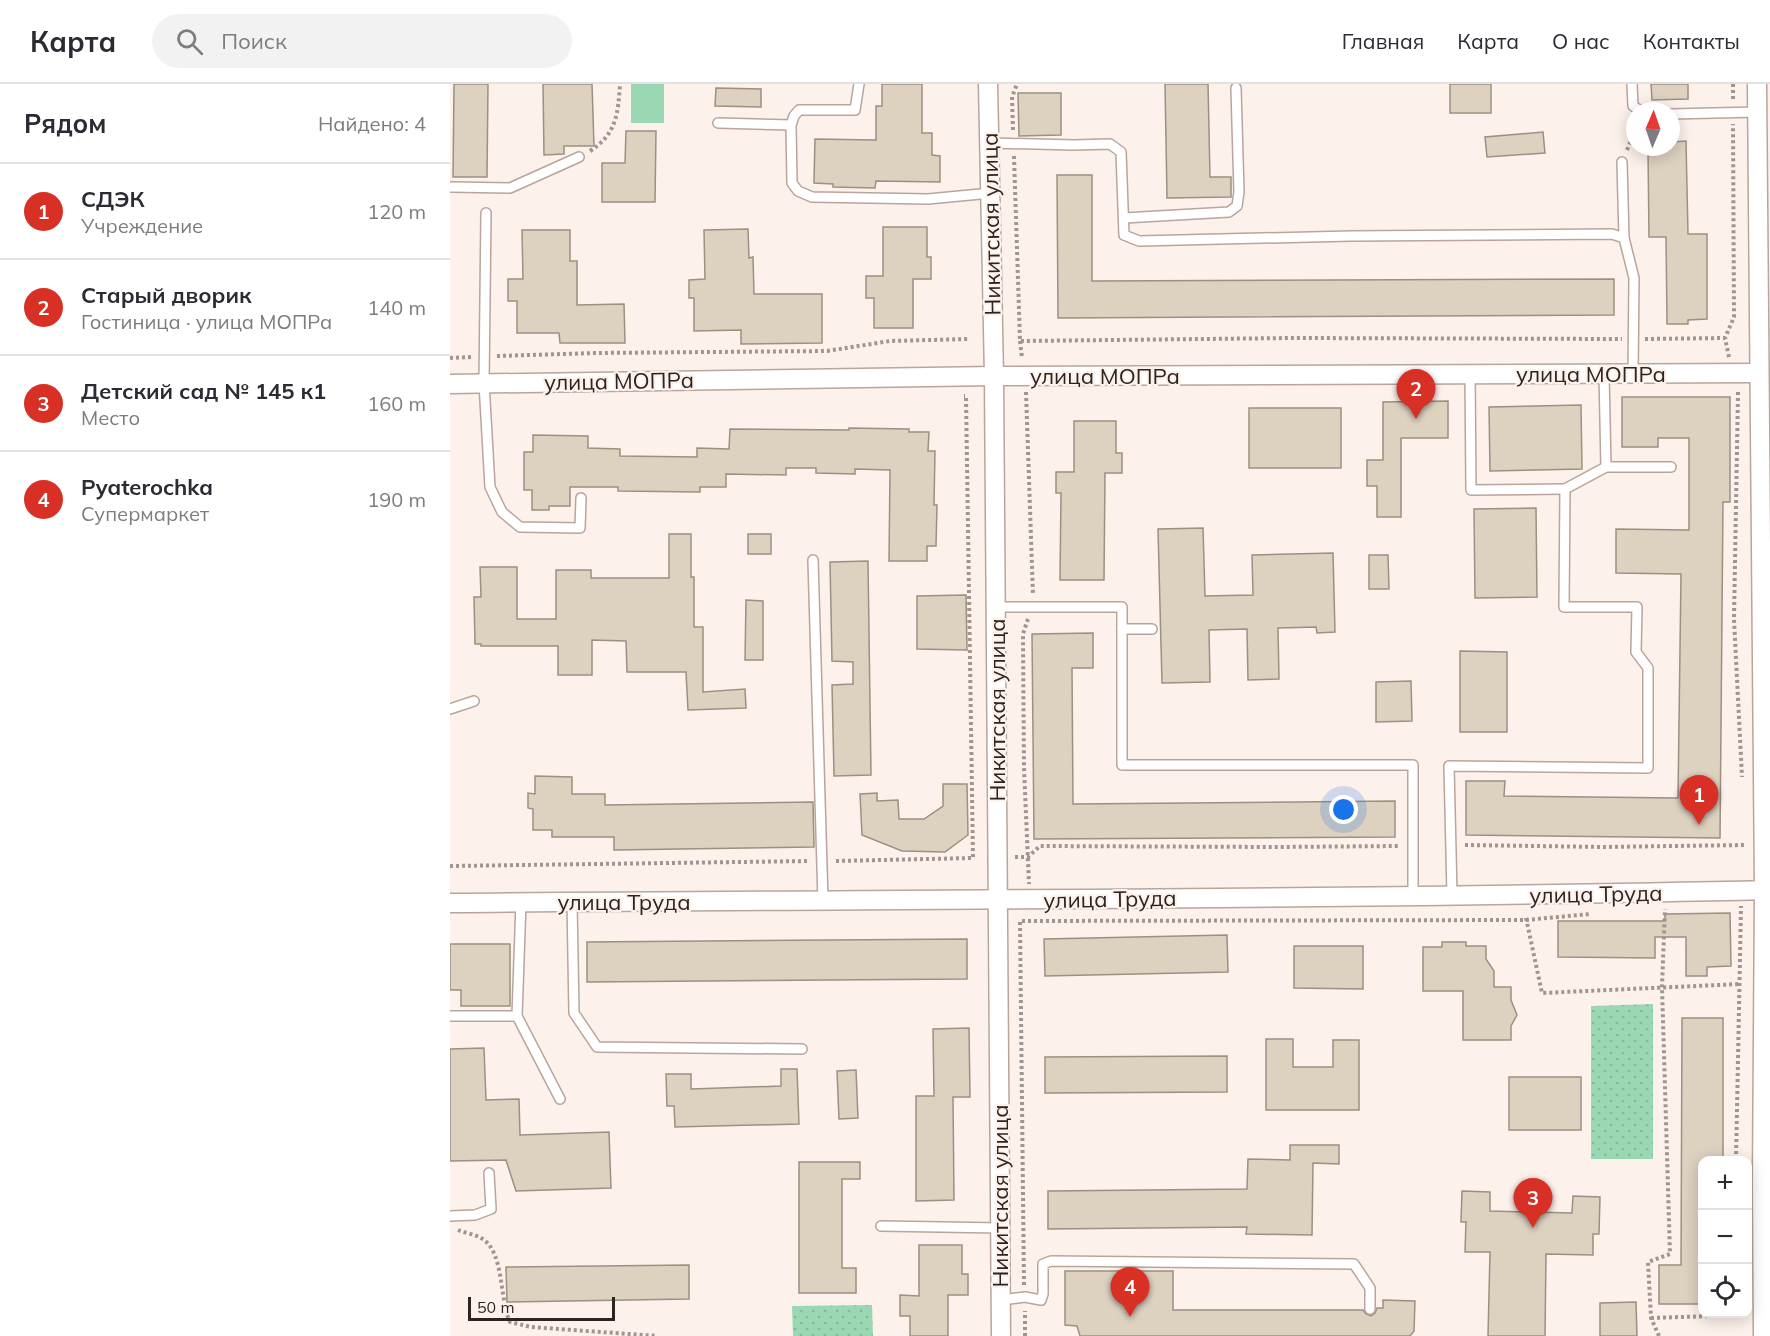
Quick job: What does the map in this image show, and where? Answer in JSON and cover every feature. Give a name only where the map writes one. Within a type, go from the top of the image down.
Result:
[{"type":"street","name":"Никитская улица","points":[[988,84],[994,376],[1001,1336]]},
{"type":"street","points":[[1757,84],[1759,373],[1765,530],[1767,890],[1766,1182],[1762,1336]]},
{"type":"street","name":"улица МОПРа","points":[[450,384],[994,376],[1759,373]]},
{"type":"street","name":"улица Труда","points":[[450,903],[1030,900],[1521,894],[1660,903],[1767,890]]},
{"type":"lane","points":[[859,84],[855,110],[799,110],[794,116],[791,125],[792,183],[798,191],[812,196],[928,199],[991,193]]},
{"type":"lane","points":[[1632,84],[1633,102]]},
{"type":"lane","points":[[1124,218],[1229,212],[1237,206],[1239,192],[1236,88]]},
{"type":"lane","points":[[1680,114],[1757,112]]},
{"type":"lane","points":[[718,123],[791,125]]},
{"type":"lane","points":[[990,143],[1110,144],[1121,152],[1124,235],[1139,241],[1588,234],[1612,234],[1624,238]]},
{"type":"lane","points":[[450,187],[510,188],[579,157]]},
{"type":"lane","points":[[1622,162],[1624,238],[1634,278],[1633,374]]},
{"type":"lane","points":[[486,213],[484,383],[490,487],[502,512],[520,527],[580,528],[580,498]]},
{"type":"lane","points":[[1470,374],[1471,490],[1565,489],[1606,467],[1671,468]]},
{"type":"lane","points":[[1604,374],[1606,467]]},
{"type":"lane","points":[[1452,895],[1449,766],[1648,768],[1648,668],[1636,652],[1637,608],[1564,607],[1565,489]]},
{"type":"lane","points":[[813,560],[823,900]]},
{"type":"lane","points":[[996,607],[1122,607],[1122,765],[1413,765],[1413,895]]},
{"type":"lane","points":[[1122,629],[1152,629]]},
{"type":"lane","points":[[450,709],[474,701]]},
{"type":"lane","points":[[521,902],[517,1016],[560,1099]]},
{"type":"lane","points":[[572,902],[574,1013],[597,1047],[802,1049]]},
{"type":"lane","points":[[450,1016],[517,1016]]},
{"type":"lane","points":[[450,1216],[475,1215],[491,1209],[489,1173]]},
{"type":"lane","points":[[881,1226],[1000,1228]]},
{"type":"lane","points":[[1001,1300],[1025,1297],[1041,1300],[1043,1264],[1051,1261],[1354,1264],[1370,1288],[1370,1309]]},
{"type":"path","points":[[579,157],[601,144],[614,127],[620,84]]},
{"type":"path","points":[[1017,84],[1012,97],[1020,341],[1028,408],[1033,607],[1023,634],[1024,768],[1031,921]]},
{"type":"path","points":[[1020,341],[1281,338],[1725,338],[1734,317],[1732,84]]},
{"type":"path","points":[[450,358],[596,353],[827,351],[890,341],[969,339]]},
{"type":"path","points":[[1028,857],[1040,846],[1275,848],[1413,845]]},
{"type":"path","points":[[1450,845],[1603,847],[1746,845]]},
{"type":"path","points":[[450,866],[582,864]]},
{"type":"path","points":[[1521,894],[1542,993],[1740,984]]},
{"type":"path","points":[[1659,1336],[1651,1318],[1648,1262],[1670,1254],[1660,903],[1676,907]]},
{"type":"path","points":[[1730,906],[1741,906],[1736,1156]]},
{"type":"path","points":[[1025,1336],[1020,921],[1526,920],[1596,913]]},
{"type":"path","points":[[450,1227],[483,1239],[497,1259],[505,1312],[510,1322],[531,1327],[657,1336]]},
{"type":"path","points":[[1651,1318],[1698,1316]]},
{"type":"green space","points":[[631,84],[664,84],[664,123],[631,123]]},
{"type":"green space","points":[[1653,1004],[1653,1159],[1591,1159],[1591,1006]]},
{"type":"green space","points":[[872,1305],[873,1336],[793,1336],[792,1306]]},
{"type":"building","points":[[454,84],[488,84],[487,177],[453,177]]},
{"type":"building","points":[[543,84],[592,84],[594,146],[564,146],[564,154],[544,155]]},
{"type":"building","points":[[882,84],[922,84],[922,133],[932,133],[932,155],[940,156],[940,182],[876,181],[875,188],[833,187],[833,184],[814,183],[815,139],[876,140],[876,106],[882,106]]},
{"type":"building","points":[[1165,84],[1208,84],[1210,177],[1231,177],[1231,197],[1167,198]]},
{"type":"building","points":[[1450,84],[1491,84],[1491,113],[1450,113]]},
{"type":"building","points":[[1651,84],[1688,84],[1688,99],[1652,100]]},
{"type":"building","points":[[716,88],[761,89],[761,107],[715,106]]},
{"type":"building","points":[[1018,93],[1061,93],[1061,135],[1019,136]]},
{"type":"building","points":[[626,131],[656,131],[655,202],[602,202],[602,163],[625,163]]},
{"type":"building","points":[[1543,132],[1545,153],[1487,157],[1485,137]]},
{"type":"building","points":[[1680,141],[1686,141],[1688,234],[1707,234],[1707,319],[1688,320],[1688,324],[1667,324],[1666,237],[1649,237],[1648,156],[1680,156]]},
{"type":"building","points":[[1057,175],[1092,175],[1092,281],[1614,279],[1614,315],[1058,318]]},
{"type":"building","points":[[883,227],[927,227],[927,257],[931,257],[931,279],[913,279],[913,328],[874,328],[874,298],[866,298],[866,276],[883,276]]},
{"type":"building","points":[[748,229],[749,258],[753,257],[754,294],[822,294],[822,343],[741,344],[741,330],[694,331],[694,298],[689,298],[689,280],[705,279],[704,230]]},
{"type":"building","points":[[522,230],[570,230],[570,261],[577,261],[577,305],[624,304],[625,343],[560,343],[559,333],[517,333],[517,301],[508,301],[508,279],[523,279]]},
{"type":"building","points":[[1622,397],[1730,397],[1730,502],[1723,502],[1720,838],[1466,835],[1466,781],[1505,781],[1504,796],[1678,798],[1681,574],[1616,573],[1616,529],[1689,530],[1689,438],[1658,438],[1658,447],[1622,447]]},
{"type":"building","points":[[1448,401],[1448,438],[1401,438],[1401,517],[1377,517],[1377,486],[1367,486],[1367,460],[1383,460],[1383,402]]},
{"type":"building","points":[[1581,405],[1582,469],[1490,471],[1489,407]]},
{"type":"building","points":[[1249,408],[1341,408],[1341,468],[1249,468]]},
{"type":"building","points":[[1074,421],[1116,421],[1116,453],[1122,453],[1122,473],[1105,473],[1104,580],[1060,580],[1061,493],[1056,493],[1056,472],[1074,472]]},
{"type":"building","points":[[849,428],[909,429],[909,432],[929,432],[928,451],[935,451],[934,505],[937,505],[936,546],[927,546],[927,561],[889,561],[890,470],[855,469],[855,474],[816,473],[816,468],[786,468],[786,475],[726,474],[726,487],[700,487],[700,492],[618,491],[618,487],[570,487],[570,506],[549,506],[549,510],[532,510],[532,490],[524,490],[524,452],[533,452],[533,435],[588,436],[588,448],[620,449],[620,456],[697,457],[697,448],[729,449],[730,429],[849,430]]},
{"type":"building","points":[[1536,508],[1537,597],[1475,598],[1474,509]]},
{"type":"building","points":[[1203,528],[1205,596],[1253,595],[1252,555],[1333,553],[1335,632],[1317,633],[1316,627],[1278,628],[1279,679],[1248,680],[1247,629],[1209,630],[1210,682],[1162,683],[1158,529]]},
{"type":"building","points":[[669,534],[691,534],[694,627],[703,627],[703,692],[745,689],[746,708],[688,710],[686,672],[627,672],[626,641],[592,640],[592,675],[558,675],[558,646],[481,646],[481,644],[475,644],[474,597],[481,597],[480,567],[517,567],[517,619],[556,619],[556,570],[591,570],[591,578],[669,578]]},
{"type":"building","points":[[748,534],[771,534],[771,554],[748,554]]},
{"type":"building","points":[[1369,555],[1388,555],[1389,589],[1369,589]]},
{"type":"building","points":[[868,561],[871,775],[834,776],[832,685],[853,684],[853,662],[832,661],[830,562]]},
{"type":"building","points":[[966,595],[967,650],[917,649],[917,596]]},
{"type":"building","points":[[746,600],[763,601],[763,660],[745,660]]},
{"type":"building","points":[[1093,633],[1093,668],[1072,668],[1073,804],[1395,801],[1395,837],[1034,839],[1032,634]]},
{"type":"building","points":[[1460,651],[1507,652],[1507,732],[1460,732]]},
{"type":"building","points":[[1411,681],[1412,721],[1376,722],[1376,682]]},
{"type":"building","points":[[535,776],[572,777],[572,794],[605,794],[605,805],[813,802],[814,847],[614,850],[614,837],[552,837],[552,830],[533,830],[533,809],[528,808],[528,793],[535,794]]},
{"type":"building","points":[[943,784],[967,784],[968,835],[945,852],[902,851],[862,835],[860,794],[877,793],[877,801],[898,800],[899,819],[924,819],[943,806]]},
{"type":"building","points":[[1730,913],[1731,966],[1707,967],[1707,976],[1686,976],[1686,937],[1655,937],[1655,958],[1558,957],[1558,921],[1665,921],[1665,914]]},
{"type":"building","points":[[1227,935],[1228,972],[1045,976],[1044,939]]},
{"type":"building","points":[[967,939],[967,979],[587,982],[587,942]]},
{"type":"building","points":[[1442,942],[1466,942],[1466,946],[1486,946],[1486,959],[1494,971],[1494,987],[1511,987],[1511,1000],[1517,1015],[1511,1026],[1511,1040],[1463,1040],[1463,991],[1423,991],[1423,947],[1442,947]]},
{"type":"building","points":[[450,944],[510,944],[510,1006],[461,1006],[461,990],[450,990]]},
{"type":"building","points":[[1294,946],[1363,946],[1363,989],[1294,988]]},
{"type":"building","points":[[1682,1018],[1723,1018],[1723,1156],[1698,1156],[1698,1304],[1659,1304],[1659,1265],[1681,1265]]},
{"type":"building","points":[[969,1028],[970,1097],[953,1097],[954,1200],[916,1201],[916,1096],[934,1096],[933,1029]]},
{"type":"building","points":[[1266,1039],[1293,1039],[1293,1067],[1333,1067],[1333,1040],[1359,1040],[1359,1110],[1266,1110]]},
{"type":"building","points":[[484,1048],[486,1100],[519,1099],[520,1135],[609,1132],[611,1188],[516,1191],[506,1160],[450,1161],[450,1049]]},
{"type":"building","points":[[1227,1056],[1227,1092],[1045,1093],[1045,1057]]},
{"type":"building","points":[[781,1069],[797,1069],[799,1124],[675,1127],[674,1106],[667,1106],[666,1074],[691,1074],[691,1089],[781,1086]]},
{"type":"building","points":[[856,1070],[858,1118],[839,1119],[837,1071]]},
{"type":"building","points":[[1509,1077],[1581,1077],[1581,1130],[1509,1130]]},
{"type":"building","points":[[1290,1145],[1339,1145],[1339,1164],[1313,1163],[1312,1235],[1246,1234],[1247,1227],[1048,1229],[1048,1191],[1247,1189],[1248,1159],[1290,1160]]},
{"type":"building","points":[[799,1162],[860,1162],[860,1179],[842,1179],[842,1268],[856,1268],[856,1293],[799,1293]]},
{"type":"building","points":[[1462,1191],[1490,1192],[1490,1211],[1572,1213],[1573,1196],[1600,1197],[1599,1234],[1593,1234],[1593,1255],[1546,1254],[1545,1336],[1488,1336],[1490,1252],[1465,1252],[1466,1222],[1461,1222]]},
{"type":"building","points":[[919,1245],[962,1245],[962,1274],[968,1274],[968,1295],[948,1295],[948,1336],[910,1336],[910,1316],[900,1316],[900,1295],[919,1296]]},
{"type":"building","points":[[689,1265],[689,1299],[507,1302],[506,1267]]},
{"type":"building","points":[[1065,1271],[1173,1271],[1173,1310],[1363,1310],[1371,1316],[1377,1308],[1383,1308],[1383,1300],[1415,1301],[1414,1331],[1410,1336],[1080,1336],[1077,1326],[1065,1325]]},
{"type":"building","points":[[1636,1302],[1637,1336],[1600,1336],[1600,1303]]},
{"type":"place","name":"Старый дворик","points":[[1416,419]]},
{"type":"place","name":"СДЭК","points":[[1699,825]]},
{"type":"place","name":"Детский сад № 145 к1","points":[[1533,1228]]},
{"type":"place","name":"Pyaterochka","points":[[1130,1317]]}]
